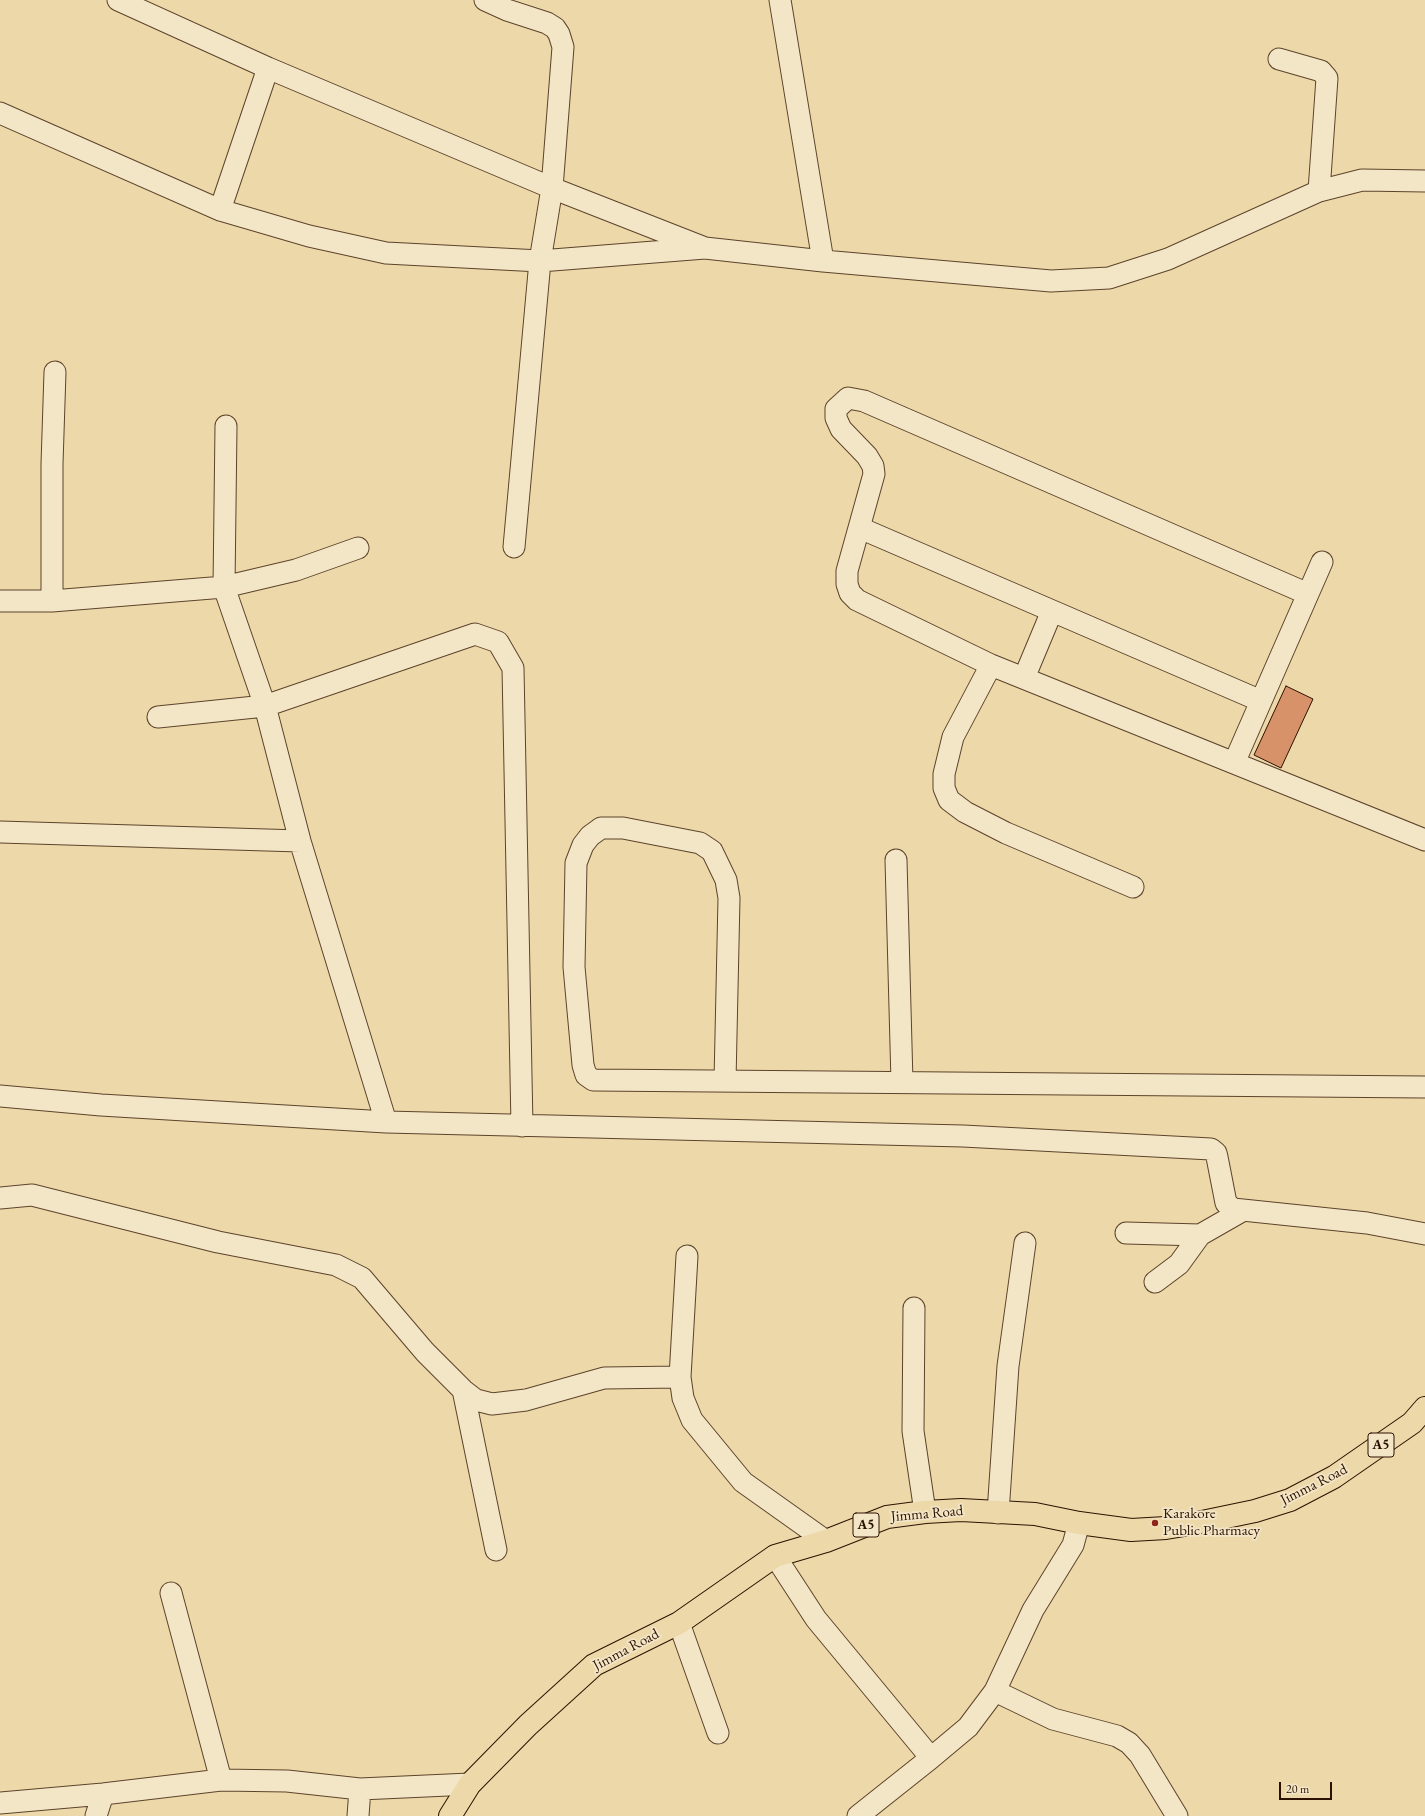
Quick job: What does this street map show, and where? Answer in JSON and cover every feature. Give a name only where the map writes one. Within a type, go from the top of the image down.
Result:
[{"type":"highway","name":"Jimma Road","points":[[450,1816],[470,1784],[528,1725],[594,1665],[680,1623],[774,1556],[826,1541],[887,1517],[925,1512],[961,1510],[1035,1514],[1079,1523],[1131,1530],[1166,1528],[1255,1511],[1290,1500],[1334,1477],[1412,1423],[1425,1408]]},
{"type":"street","points":[[118,0],[268,68],[552,188],[705,248]]},
{"type":"street","points":[[485,0],[507,10],[546,23],[555,28],[559,34],[563,47],[552,188],[540,261],[514,548]]},
{"type":"street","points":[[780,0],[823,261]]},
{"type":"street","points":[[1278,59],[1321,71],[1327,78],[1319,191]]},
{"type":"street","points":[[220,210],[268,68]]},
{"type":"street","points":[[0,114],[220,210],[309,236],[386,253],[540,261],[705,248],[823,261],[1051,282],[1109,278],[1168,259],[1319,191],[1362,180],[1425,181]]},
{"type":"street","points":[[52,602],[52,464],[55,372]]},
{"type":"street","points":[[1308,594],[864,401],[848,398],[836,409],[836,418],[841,429],[867,456],[873,466],[874,474],[847,572],[847,584],[850,593],[857,600],[991,665],[1425,840]]},
{"type":"street","points":[[226,426],[224,587],[265,706],[300,842],[386,1122]]},
{"type":"street","points":[[860,528],[1261,701]]},
{"type":"street","points":[[0,601],[52,602],[224,587],[296,570],[358,548]]},
{"type":"street","points":[[1234,764],[1322,562]]},
{"type":"street","points":[[1024,678],[1052,611]]},
{"type":"street","points":[[158,717],[265,706],[475,634],[498,642],[513,668],[522,1126]]},
{"type":"street","points":[[991,665],[953,737],[944,774],[944,788],[949,800],[965,812],[1006,832],[1133,887]]},
{"type":"street","points":[[725,1081],[729,898],[726,880],[712,851],[700,843],[623,828],[601,828],[590,836],[583,845],[576,863],[574,967],[583,1065],[586,1075],[593,1080],[1425,1087]]},
{"type":"street","points":[[0,832],[300,842]]},
{"type":"street","points":[[896,860],[902,1082]]},
{"type":"street","points":[[0,1096],[102,1106],[386,1122],[963,1136],[1211,1149],[1216,1153],[1226,1203],[1233,1209],[1367,1223],[1425,1234]]},
{"type":"street","points":[[0,1198],[32,1195],[218,1242],[336,1265],[362,1278],[425,1352],[463,1390],[476,1400],[492,1404],[526,1400],[604,1378],[680,1377]]},
{"type":"street","points":[[1155,1282],[1179,1264],[1200,1235],[1242,1211]]},
{"type":"street","points":[[1126,1233],[1200,1235]]},
{"type":"street","points":[[998,1513],[1008,1366],[1025,1243]]},
{"type":"street","points":[[687,1256],[680,1377],[683,1398],[692,1420],[744,1482],[826,1541]]},
{"type":"street","points":[[914,1308],[913,1431],[925,1512]]},
{"type":"street","points":[[463,1390],[496,1550]]},
{"type":"street","points":[[858,1816],[968,1727],[995,1691],[1033,1610],[1073,1545],[1079,1523]]},
{"type":"street","points":[[774,1556],[816,1620],[931,1758]]},
{"type":"street","points":[[171,1593],[221,1780]]},
{"type":"street","points":[[680,1623],[718,1733]]},
{"type":"street","points":[[995,1691],[1053,1719],[1117,1736],[1129,1743],[1140,1755],[1177,1816]]},
{"type":"street","points":[[0,1803],[103,1794],[221,1780],[287,1781],[360,1789],[470,1784]]},
{"type":"street","points":[[358,1816],[360,1789]]},
{"type":"street","points":[[96,1816],[103,1794]]},
{"type":"building","points":[[1286,686],[1313,699],[1281,768],[1254,755]]},
{"type":"place","name":"Karakore Public Pharmacy","points":[[1155,1523]]}]
